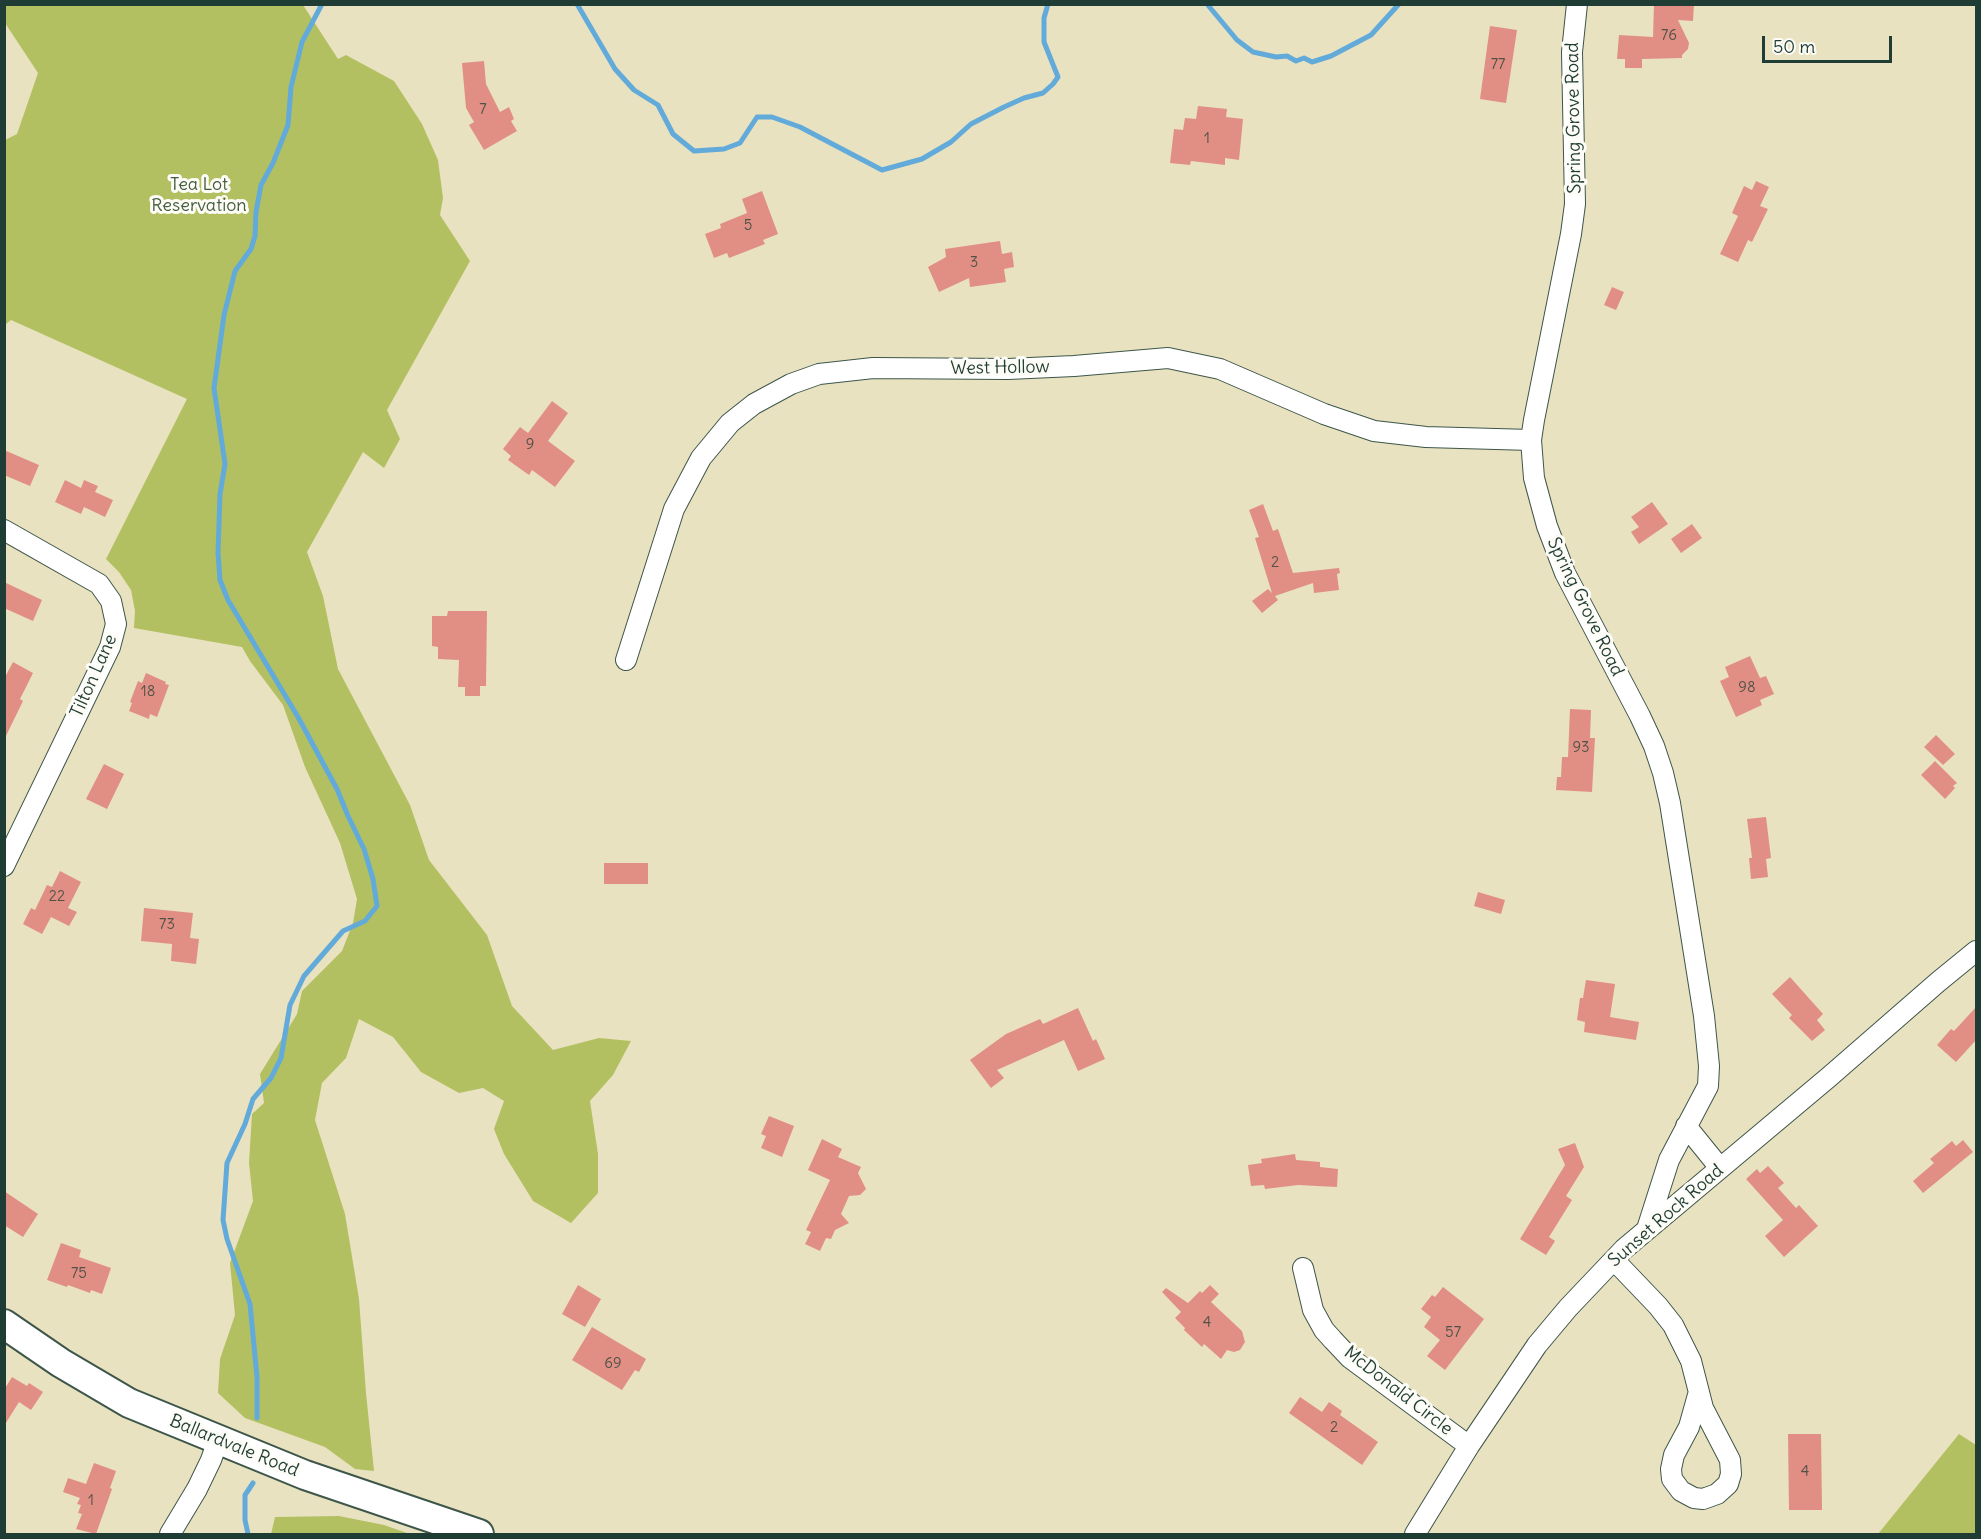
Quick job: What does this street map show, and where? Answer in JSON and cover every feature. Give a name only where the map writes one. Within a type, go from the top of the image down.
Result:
[{"type":"street","name":"Spring Grove Road","points":[[1577,4],[1572,52],[1575,204],[1537,400],[1531,440],[1533,466],[1539,501],[1557,553],[1575,594],[1654,746],[1668,793],[1704,1016],[1709,1066],[1708,1086],[1669,1160],[1647,1229]]},
{"type":"street","name":"West Hollow","points":[[626,660],[674,509],[701,458],[730,423],[754,404],[790,384],[819,374],[873,368],[1063,367],[1168,358],[1220,369],[1324,414],[1374,431],[1426,437],[1531,440]]},
{"type":"street","name":"Tilton Lane","points":[[4,530],[99,584],[111,601],[116,624],[110,647],[4,866]]},
{"type":"street","name":"Sunset Rock Road","points":[[1415,1534],[1469,1446],[1537,1345],[1568,1308],[1614,1260],[1647,1229],[1977,951]]},
{"type":"street","points":[[1686,1126],[1720,1168]]},
{"type":"street","points":[[1614,1260],[1673,1325],[1690,1361],[1698,1395],[1728,1455],[1731,1465],[1730,1479],[1725,1488],[1703,1499],[1694,1498],[1681,1491],[1672,1479],[1671,1469],[1674,1455],[1689,1427],[1698,1395]]},
{"type":"street","name":"McDonald Circle","points":[[1303,1268],[1313,1310],[1324,1330],[1333,1340],[1350,1358],[1469,1446]]},
{"type":"street","name":"Ballardvale Road","points":[[4,1324],[61,1363],[129,1403],[305,1475],[479,1534]]},
{"type":"street","points":[[170,1534],[197,1489],[218,1440]]},
{"type":"green space","name":"Tea Lot Reservation","points":[[5,4],[303,5],[338,59],[346,55],[394,81],[422,124],[438,160],[443,198],[440,215],[470,261],[387,410],[400,439],[384,468],[363,452],[307,552],[323,596],[338,669],[410,805],[429,860],[487,935],[512,1006],[553,1050],[599,1038],[631,1041],[613,1075],[590,1101],[598,1154],[598,1193],[571,1223],[533,1201],[504,1154],[494,1129],[504,1101],[483,1088],[459,1093],[421,1072],[393,1037],[359,1019],[346,1058],[322,1083],[315,1120],[345,1214],[359,1299],[374,1471],[355,1469],[325,1447],[245,1418],[218,1393],[220,1359],[235,1315],[230,1263],[253,1201],[249,1163],[252,1114],[264,1103],[260,1074],[297,1014],[302,991],[342,951],[353,923],[357,899],[340,843],[305,767],[283,705],[242,647],[134,628],[135,611],[131,590],[119,572],[106,559],[187,399],[11,320],[5,325],[5,140],[17,134],[38,73],[5,23]]},
{"type":"green space","points":[[1959,1434],[1976,1445],[1976,1534],[1878,1534]]},
{"type":"green space","points":[[339,1516],[384,1525],[410,1534],[271,1534],[275,1517]]},
{"type":"building","points":[[1654,4],[1694,4],[1693,21],[1678,20],[1689,43],[1688,49],[1682,58],[1642,59],[1642,68],[1625,68],[1625,59],[1617,59],[1619,35],[1653,37]]},
{"type":"building","points":[[1490,26],[1517,30],[1506,103],[1480,99]]},
{"type":"building","points":[[484,61],[486,84],[500,112],[509,107],[514,119],[511,121],[517,131],[484,150],[469,125],[474,122],[466,108],[462,63]]},
{"type":"building","points":[[1198,106],[1227,109],[1226,117],[1243,119],[1239,160],[1225,158],[1225,165],[1191,161],[1190,165],[1170,163],[1174,129],[1183,130],[1185,118],[1196,119]]},
{"type":"building","points":[[1756,181],[1769,187],[1760,206],[1768,209],[1752,242],[1748,240],[1738,262],[1720,254],[1738,216],[1732,213],[1744,186],[1752,190]]},
{"type":"building","points":[[762,191],[778,234],[763,240],[765,244],[729,258],[727,253],[714,258],[705,234],[721,228],[720,224],[747,213],[742,199]]},
{"type":"building","points":[[1000,241],[1002,254],[1012,252],[1014,267],[1004,269],[1006,282],[970,287],[969,278],[939,292],[928,267],[946,257],[945,249]]},
{"type":"building","points":[[1612,287],[1624,292],[1616,310],[1604,305]]},
{"type":"building","points":[[552,401],[568,413],[548,441],[575,461],[555,487],[532,470],[529,475],[508,460],[511,456],[503,449],[520,427],[528,433]]},
{"type":"building","points":[[4,450],[39,465],[30,486],[4,475]]},
{"type":"building","points":[[65,480],[81,488],[84,480],[98,486],[95,492],[113,500],[105,517],[84,507],[81,514],[55,502]]},
{"type":"building","points":[[1652,502],[1668,524],[1639,544],[1631,532],[1639,527],[1631,517]]},
{"type":"building","points":[[1263,504],[1273,531],[1278,529],[1293,573],[1339,568],[1340,573],[1337,574],[1339,590],[1314,593],[1313,583],[1275,596],[1278,600],[1262,613],[1252,601],[1268,589],[1272,593],[1255,538],[1259,537],[1249,510]]},
{"type":"building","points":[[1692,524],[1702,538],[1681,553],[1671,539]]},
{"type":"building","points":[[4,582],[42,600],[33,621],[4,608]]},
{"type":"building","points":[[448,611],[487,611],[486,686],[480,686],[480,696],[465,696],[465,687],[458,687],[459,660],[438,659],[438,647],[432,646],[432,616],[447,616]]},
{"type":"building","points":[[1750,656],[1760,678],[1766,676],[1774,694],[1760,700],[1762,705],[1736,717],[1720,681],[1729,677],[1725,667]]},
{"type":"building","points":[[13,662],[33,673],[20,699],[23,701],[4,740],[4,679]]},
{"type":"building","points":[[146,673],[169,685],[157,717],[150,714],[149,719],[129,711],[138,681],[142,683]]},
{"type":"building","points":[[1570,709],[1591,710],[1590,738],[1595,738],[1592,792],[1556,790],[1557,777],[1561,777],[1562,757],[1568,757]]},
{"type":"building","points":[[1936,735],[1955,754],[1943,765],[1924,747]]},
{"type":"building","points":[[1935,761],[1957,783],[1945,799],[1921,775]]},
{"type":"building","points":[[104,764],[124,774],[107,809],[86,799]]},
{"type":"building","points":[[1766,817],[1771,858],[1766,859],[1768,877],[1751,879],[1749,858],[1752,858],[1747,819]]},
{"type":"building","points":[[604,863],[648,863],[648,884],[604,884]]},
{"type":"building","points":[[60,871],[81,882],[68,908],[77,912],[69,926],[51,917],[42,934],[23,924],[31,908],[35,910],[47,885],[52,887]]},
{"type":"building","points":[[1478,892],[1505,900],[1501,914],[1474,906]]},
{"type":"building","points":[[144,908],[193,913],[190,938],[199,939],[196,964],[171,961],[172,944],[141,941]]},
{"type":"building","points":[[1790,977],[1823,1014],[1817,1020],[1825,1030],[1812,1041],[1789,1018],[1792,1015],[1772,994]]},
{"type":"building","points":[[1586,980],[1615,984],[1610,1017],[1639,1022],[1636,1040],[1584,1032],[1585,1022],[1577,1020],[1580,998],[1583,998]]},
{"type":"building","points":[[1977,1006],[1977,1039],[1956,1062],[1937,1045],[1951,1029],[1954,1031]]},
{"type":"building","points":[[1078,1008],[1093,1041],[1096,1039],[1105,1059],[1078,1071],[1064,1040],[997,1070],[1004,1078],[991,1088],[970,1060],[1006,1034],[1040,1019],[1043,1024]]},
{"type":"building","points":[[769,1116],[794,1126],[782,1157],[761,1148],[766,1136],[761,1134]]},
{"type":"building","points":[[822,1139],[842,1149],[838,1157],[861,1167],[858,1173],[866,1189],[860,1195],[849,1196],[841,1214],[849,1223],[835,1230],[831,1239],[826,1238],[820,1251],[805,1244],[811,1232],[806,1230],[830,1180],[808,1170]]},
{"type":"building","points":[[1963,1140],[1973,1152],[1923,1193],[1913,1181],[1934,1163],[1930,1159],[1952,1141],[1956,1146]]},
{"type":"building","points":[[1575,1143],[1584,1167],[1566,1196],[1572,1200],[1549,1237],[1555,1241],[1546,1255],[1520,1239],[1565,1165],[1558,1149]]},
{"type":"building","points":[[1295,1154],[1296,1160],[1320,1162],[1320,1167],[1338,1169],[1337,1187],[1298,1185],[1265,1189],[1264,1185],[1251,1186],[1248,1165],[1262,1163],[1261,1159]]},
{"type":"building","points":[[1768,1166],[1784,1183],[1778,1188],[1796,1208],[1799,1205],[1818,1226],[1784,1257],[1765,1236],[1783,1220],[1746,1179],[1757,1169],[1760,1173]]},
{"type":"building","points":[[4,1191],[38,1214],[23,1237],[4,1225]]},
{"type":"building","points":[[61,1243],[81,1250],[79,1257],[111,1268],[102,1294],[91,1290],[90,1293],[47,1280]]},
{"type":"building","points":[[578,1285],[601,1299],[585,1327],[562,1314]]},
{"type":"building","points":[[1210,1285],[1219,1294],[1211,1302],[1242,1331],[1245,1342],[1240,1350],[1234,1352],[1227,1350],[1221,1359],[1204,1344],[1202,1347],[1184,1330],[1185,1328],[1175,1318],[1181,1312],[1162,1292],[1166,1288],[1188,1303]]},
{"type":"building","points":[[1443,1287],[1484,1319],[1445,1370],[1427,1356],[1440,1340],[1424,1327],[1431,1317],[1421,1309],[1432,1295],[1435,1297]]},
{"type":"building","points":[[592,1327],[646,1359],[639,1372],[635,1370],[622,1390],[572,1360]]},
{"type":"building","points":[[12,1377],[27,1386],[29,1383],[43,1392],[31,1410],[19,1402],[4,1426],[4,1390]]},
{"type":"building","points":[[1300,1397],[1322,1412],[1329,1402],[1342,1411],[1340,1415],[1378,1442],[1362,1465],[1289,1413]]},
{"type":"building","points":[[1788,1434],[1821,1434],[1822,1510],[1789,1510]]},
{"type":"building","points":[[94,1463],[116,1471],[96,1534],[76,1529],[82,1514],[78,1513],[81,1505],[77,1504],[80,1498],[63,1492],[68,1478],[86,1484]]},
{"type":"waterway","points":[[257,1418],[257,1377],[250,1304],[227,1239],[223,1220],[227,1163],[245,1124],[253,1099],[271,1078],[281,1058],[290,1005],[304,976],[343,931],[365,921],[377,906],[373,879],[364,849],[337,789],[298,717],[228,600],[220,580],[218,553],[220,494],[225,464],[214,388],[224,315],[235,271],[251,249],[255,236],[256,212],[261,185],[273,163],[288,125],[291,87],[302,42],[322,4]]},
{"type":"waterway","points":[[577,4],[615,69],[634,90],[658,105],[673,134],[694,151],[724,149],[740,143],[757,117],[772,117],[800,127],[882,170],[922,159],[951,142],[971,124],[1024,98],[1043,93],[1053,84],[1058,77],[1044,42],[1044,18],[1048,4]]},
{"type":"waterway","points":[[1207,4],[1237,40],[1253,52],[1276,57],[1287,56],[1296,61],[1304,58],[1312,62],[1331,56],[1371,35],[1399,4]]},
{"type":"waterway","points":[[248,1534],[245,1520],[245,1495],[253,1483]]}]
